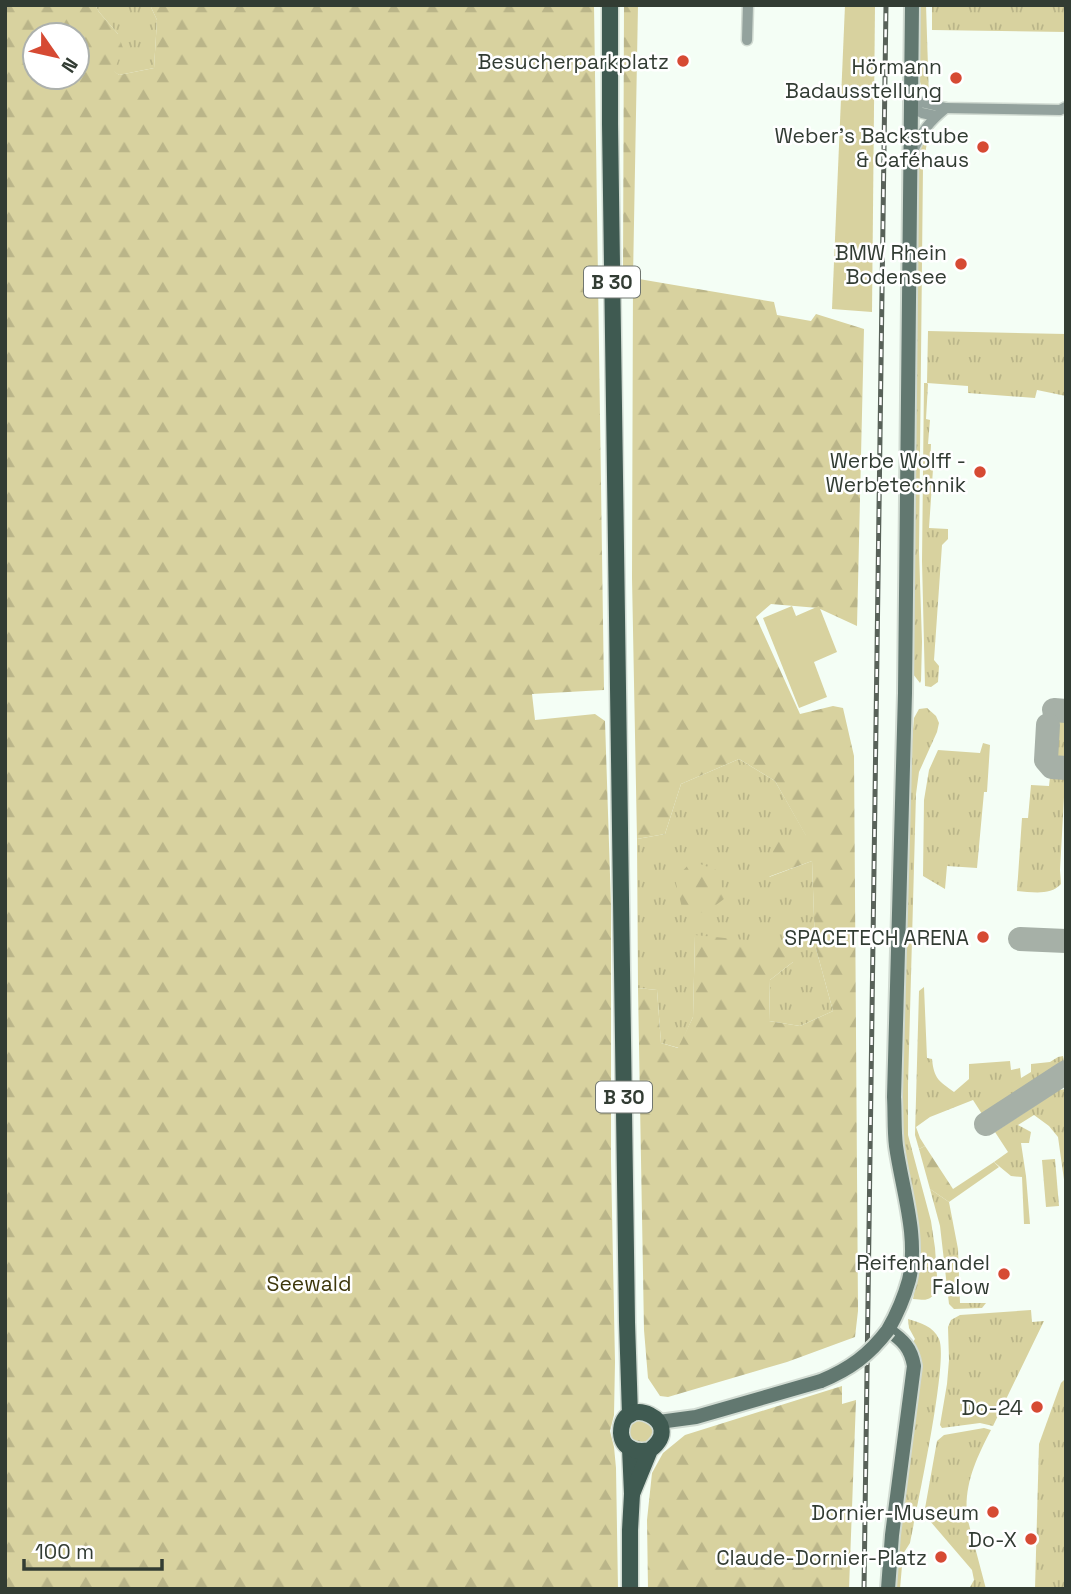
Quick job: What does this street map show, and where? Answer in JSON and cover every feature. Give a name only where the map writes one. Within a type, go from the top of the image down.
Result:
[{"type":"main road","name":"B 30","points":[[610,5],[629,1372],[638,1413],[624,1421],[621,1429],[622,1439],[629,1448],[632,1494],[630,1589]]},
{"type":"main road","points":[[629,1448],[642,1452],[656,1436],[653,1415],[638,1413]]},
{"type":"main road","name":"B 30","points":[[632,1494],[656,1436]]},
{"type":"street","points":[[747,40],[748,5]]},
{"type":"street","points":[[656,1436],[696,1417],[821,1381],[851,1367],[876,1346],[888,1330],[900,1309],[909,1279],[910,1229],[896,1144],[894,1097],[905,693],[912,5]]},
{"type":"street","points":[[912,104],[946,108],[1060,110],[1066,107]]},
{"type":"street","points":[[912,104],[922,113],[936,116]]},
{"type":"street","points":[[911,155],[930,121],[946,108]]},
{"type":"street","points":[[888,1330],[908,1347],[914,1366],[892,1535],[888,1589]]},
{"type":"green space","name":"Seewald","points":[[5,5],[95,5],[118,34],[123,48],[114,71],[119,75],[154,68],[157,20],[150,5],[594,5],[604,690],[532,694],[535,720],[595,714],[605,721],[611,905],[611,1161],[615,1362],[614,1415],[610,1431],[616,1468],[618,1589],[5,1589]]},
{"type":"green space","points":[[95,5],[150,5],[157,20],[154,68],[119,75],[113,71],[118,34]]},
{"type":"green space","points":[[624,5],[638,5],[633,278],[774,302],[777,315],[811,321],[816,314],[864,329],[857,626],[818,608],[771,604],[756,617],[800,714],[833,706],[843,708],[854,756],[858,1311],[855,1337],[787,1362],[668,1397],[660,1396],[648,1378],[644,1330],[638,988],[657,990],[661,1043],[678,1048],[693,1017],[695,935],[792,945],[793,962],[770,980],[769,1021],[800,1026],[833,1011],[815,945],[812,861],[768,877],[775,839],[806,836],[775,781],[739,759],[681,784],[665,834],[637,839],[632,578],[633,279],[623,272]]},
{"type":"green space","points":[[845,5],[875,5],[872,312],[832,309]]},
{"type":"green space","points":[[917,5],[926,5],[929,99],[919,79]]},
{"type":"green space","points":[[932,5],[1066,5],[1066,32],[932,30]]},
{"type":"green space","points":[[929,131],[923,166],[920,683],[912,668],[917,165],[924,135]]},
{"type":"green space","points":[[928,331],[1066,334],[1066,396],[1037,390],[1035,398],[968,393],[968,386],[927,383]]},
{"type":"green space","points":[[924,383],[927,383],[926,419],[930,420],[928,444],[931,444],[930,468],[933,469],[929,528],[948,529],[948,539],[942,545],[934,660],[939,666],[938,682],[931,687],[925,686],[922,561]]},
{"type":"green space","points":[[792,606],[796,616],[819,606],[837,652],[814,662],[827,697],[799,708],[763,618]]},
{"type":"green space","points":[[927,708],[939,723],[919,772],[916,794],[908,1085],[908,1135],[931,1221],[935,1248],[938,1290],[924,1300],[913,1299],[919,1263],[900,1120],[907,798],[914,718],[919,709]]},
{"type":"green space","points":[[1055,713],[1066,714],[1066,759],[1062,761],[1055,760],[1052,756]]},
{"type":"green space","points":[[983,743],[990,745],[977,868],[947,866],[945,889],[923,876],[924,800],[929,770],[938,750],[980,753]]},
{"type":"green space","points":[[739,759],[775,781],[807,837],[769,877],[812,861],[815,945],[833,1011],[800,1026],[769,1021],[770,980],[793,962],[695,936],[693,1017],[679,1048],[661,1043],[657,990],[638,988],[637,839],[665,834],[681,784]]},
{"type":"green space","points":[[1053,773],[1060,773],[1065,779],[1061,884],[1046,892],[1017,891],[1022,818],[1028,818],[1031,785],[1049,786]]},
{"type":"green space","points":[[692,861],[719,871],[724,899],[708,911],[684,916],[675,879]]},
{"type":"green space","points":[[924,987],[927,1058],[932,1059],[938,1079],[954,1092],[969,1079],[969,1064],[1010,1061],[1011,1070],[1020,1068],[1021,1078],[1031,1072],[1031,1064],[1050,1062],[1063,1056],[1064,1062],[982,1114],[973,1100],[930,1117],[916,1127],[925,1146],[919,1149],[915,1135],[919,991]]},
{"type":"green space","points":[[1066,1089],[1066,1194],[1058,1137],[1034,1115],[1018,1125],[1031,1132],[1029,1143],[1021,1143],[1030,1224],[1024,1224],[1022,1177],[1011,1176],[994,1162],[1008,1152],[995,1132],[1059,1090]]},
{"type":"green space","points":[[925,1146],[953,1189],[994,1162],[999,1167],[949,1202],[930,1189],[919,1149]]},
{"type":"green space","points":[[1055,1159],[1059,1206],[1046,1207],[1042,1160]]},
{"type":"green space","points":[[930,1189],[949,1202],[958,1249],[960,1303],[986,1303],[982,1308],[954,1309],[949,1304],[940,1226]]},
{"type":"green space","points":[[1031,1310],[1032,1322],[1044,1321],[993,1426],[980,1423],[942,1428],[940,1425],[949,1360],[948,1327],[951,1320],[960,1315]]},
{"type":"green space","points":[[908,1319],[930,1328],[939,1339],[940,1375],[910,1543],[903,1554],[900,1589],[894,1589],[895,1553],[919,1357]]},
{"type":"green space","points":[[1066,1378],[1066,1589],[1035,1589],[1039,1444],[1061,1383]]},
{"type":"green space","points":[[842,1386],[842,1404],[856,1400],[849,1589],[648,1589],[647,1520],[652,1473],[663,1453],[685,1435]]},
{"type":"green space","points":[[647,1418],[652,1432],[649,1446],[629,1443],[628,1425],[632,1421]]},
{"type":"green space","points":[[984,1428],[991,1430],[972,1472],[967,1494],[967,1517],[986,1589],[969,1589],[974,1580],[972,1570],[924,1514],[937,1441],[944,1435]]},
{"type":"taxiway","points":[[1054,710],[1066,711]]},
{"type":"taxiway","points":[[1048,725],[1046,760],[1052,767],[1066,768]]},
{"type":"taxiway","points":[[1020,939],[1066,941]]},
{"type":"taxiway","points":[[986,1124],[1066,1072]]},
{"type":"railway","points":[[864,1589],[886,5]]},
{"type":"place","name":"Besucherparkplatz","points":[[683,61]]},
{"type":"place","name":"Hörmann Badausstellung","points":[[956,78]]},
{"type":"place","name":"Weber's Backstube & Caféhaus","points":[[983,147]]},
{"type":"place","name":"BMW Rhein Bodensee","points":[[961,264]]},
{"type":"place","name":"Werbe Wolff - Werbetechnik","points":[[980,472]]},
{"type":"place","name":"SPACETECH ARENA","points":[[983,937]]},
{"type":"place","name":"Reifenhandel Falow","points":[[1004,1274]]},
{"type":"place","name":"Do-24","points":[[1037,1407]]},
{"type":"place","name":"Dornier-Museum","points":[[993,1512]]},
{"type":"place","name":"Do-X","points":[[1031,1539]]},
{"type":"place","name":"Claude-Dornier-Platz","points":[[941,1557]]}]
